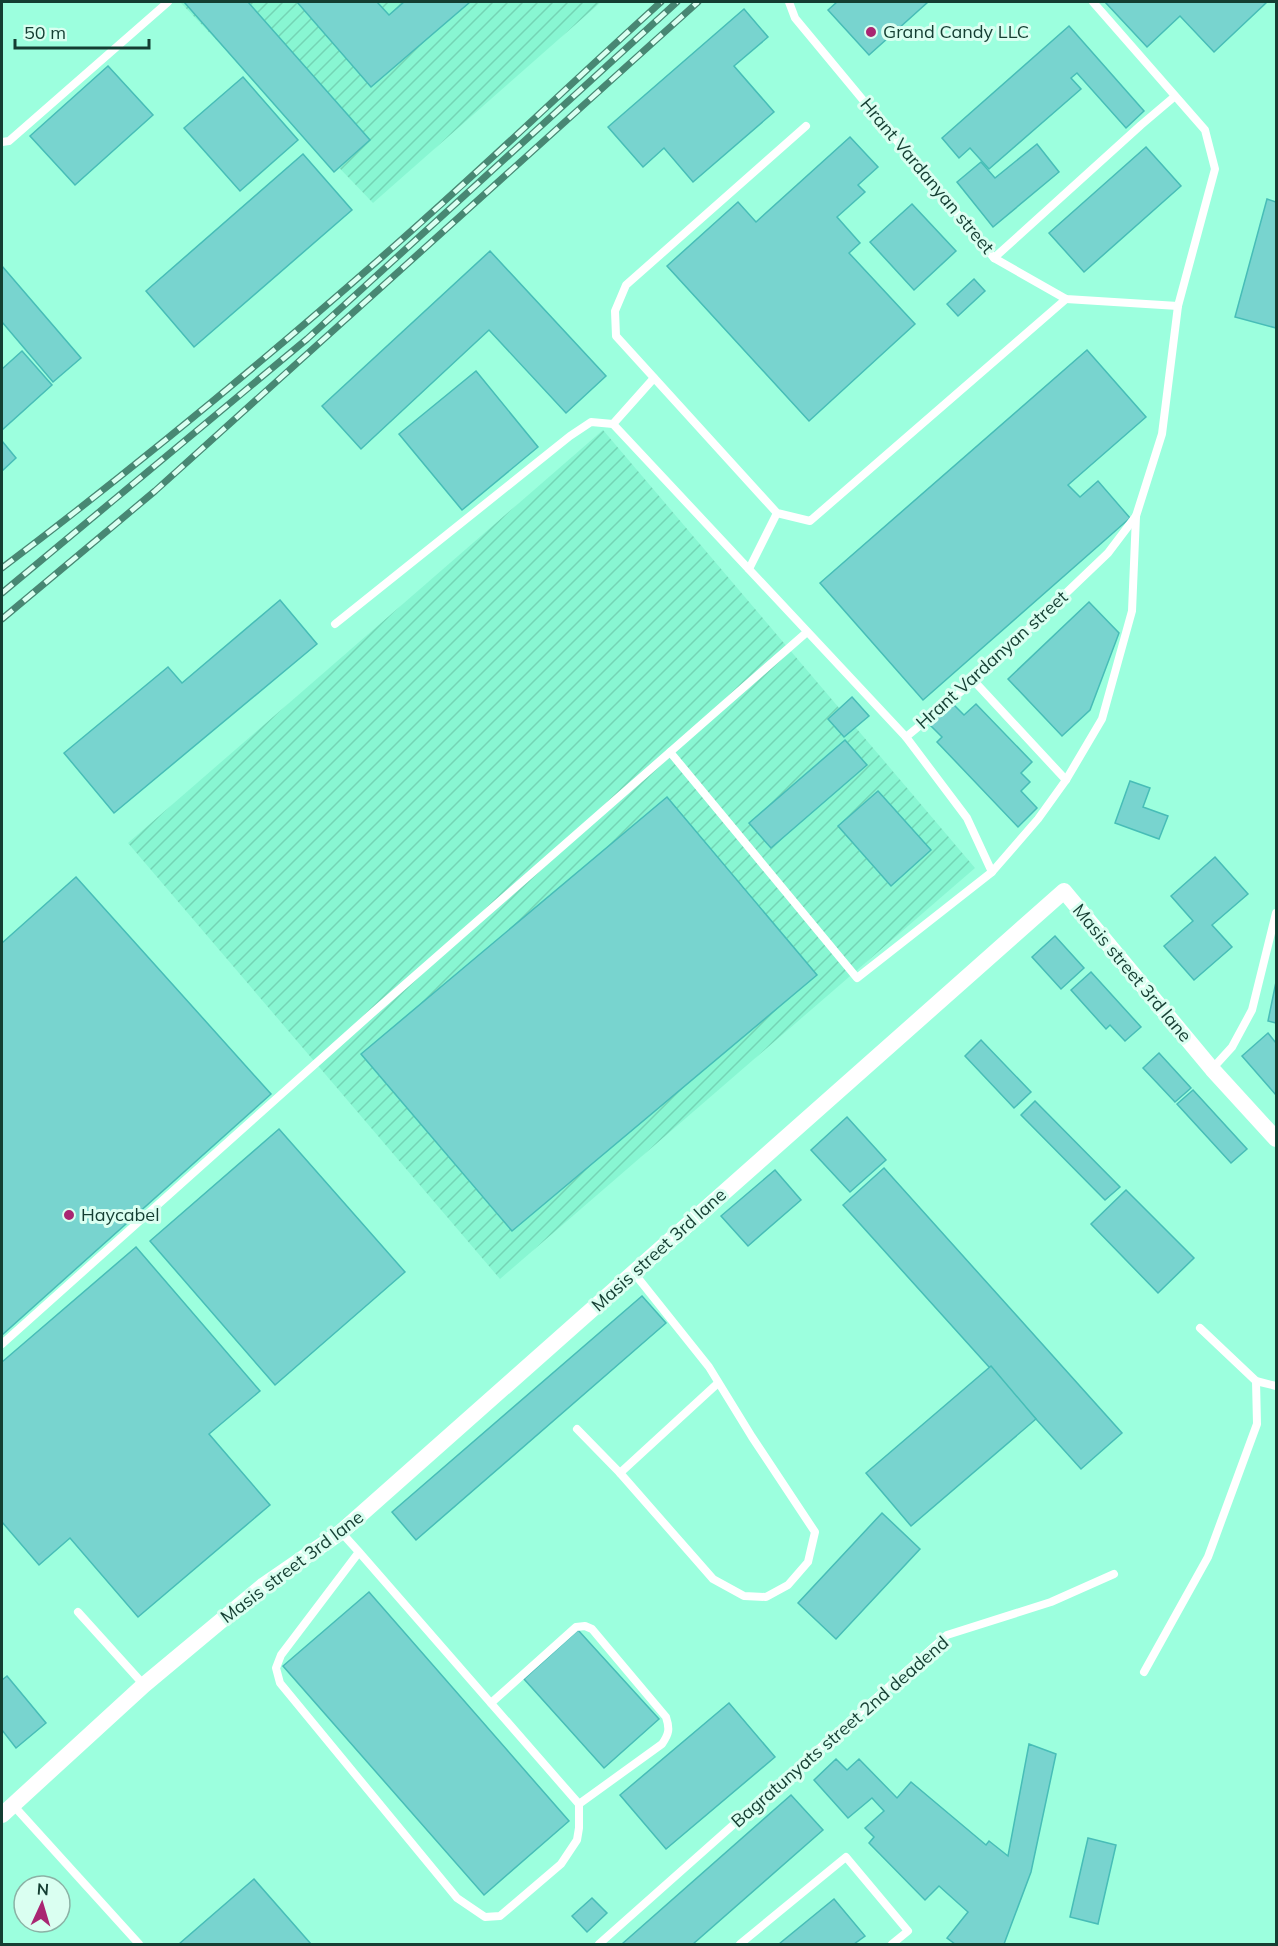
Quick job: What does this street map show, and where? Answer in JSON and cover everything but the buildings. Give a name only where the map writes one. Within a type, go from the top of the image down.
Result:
[{"type":"street","name":"Masis street 3rd lane","points":[[7,1810],[144,1686],[264,1585],[341,1532],[1064,891],[1212,1069],[1276,1139]]},
{"type":"lane","points":[[2,142],[9,141],[168,2]]},
{"type":"lane","name":"Hrant Vardanyan street","points":[[789,2],[795,18],[994,258],[1066,299],[1178,306],[1161,434],[1136,516],[1108,553],[974,681],[906,737]]},
{"type":"lane","points":[[1093,2],[1204,130],[1215,169],[1178,306]]},
{"type":"lane","points":[[994,258],[1174,97]]},
{"type":"lane","points":[[806,126],[626,285],[615,311],[616,336],[777,513],[810,521],[1066,299]]},
{"type":"lane","points":[[613,424],[654,378]]},
{"type":"lane","points":[[335,624],[570,436],[591,422],[613,424],[906,737],[967,818],[992,872]]},
{"type":"lane","points":[[749,570],[777,513]]},
{"type":"lane","points":[[670,752],[857,978],[992,872],[1038,819],[1066,780],[1102,719],[1132,611],[1136,516]]},
{"type":"lane","points":[[2,1344],[370,1015],[807,632]]},
{"type":"lane","points":[[974,681],[1066,780]]},
{"type":"lane","points":[[1212,1069],[1232,1047],[1252,1010],[1276,913]]},
{"type":"lane","points":[[577,1430],[620,1473],[713,1579],[744,1596],[766,1597],[788,1585],[808,1562],[815,1532],[709,1366],[634,1273]]},
{"type":"lane","points":[[1200,1328],[1256,1381],[1276,1386]]},
{"type":"lane","points":[[1144,1672],[1208,1557],[1257,1424],[1256,1381]]},
{"type":"lane","points":[[620,1473],[718,1383]]},
{"type":"lane","points":[[341,1532],[359,1552],[579,1804],[577,1840],[561,1864],[500,1916],[485,1917],[457,1898],[280,1683],[276,1668],[281,1655],[359,1552]]},
{"type":"lane","name":"Bagratunyats street 2nd deadend","points":[[598,1944],[947,1635],[1052,1602],[1114,1575]]},
{"type":"lane","points":[[78,1612],[144,1686]]},
{"type":"lane","points":[[491,1703],[576,1628],[585,1626],[592,1629],[666,1717],[669,1728],[668,1736],[662,1744],[579,1804]]},
{"type":"lane","points":[[7,1810],[139,1944]]},
{"type":"lane","points":[[740,1944],[846,1857],[908,1931],[892,1944]]},
{"type":"shaded area","points":[[180,2],[601,2],[373,203]]},
{"type":"shaded area","points":[[603,430],[975,868],[500,1279],[128,843]]},
{"type":"railway","points":[[2,568],[148,454],[337,296],[418,225],[661,2]]},
{"type":"railway","points":[[2,593],[307,339],[677,2]]},
{"type":"railway","points":[[2,619],[155,491],[698,2]]},
{"type":"place","name":"Grand Candy LLC","points":[[871,32]]},
{"type":"place","name":"Haycabel","points":[[69,1215]]}]
